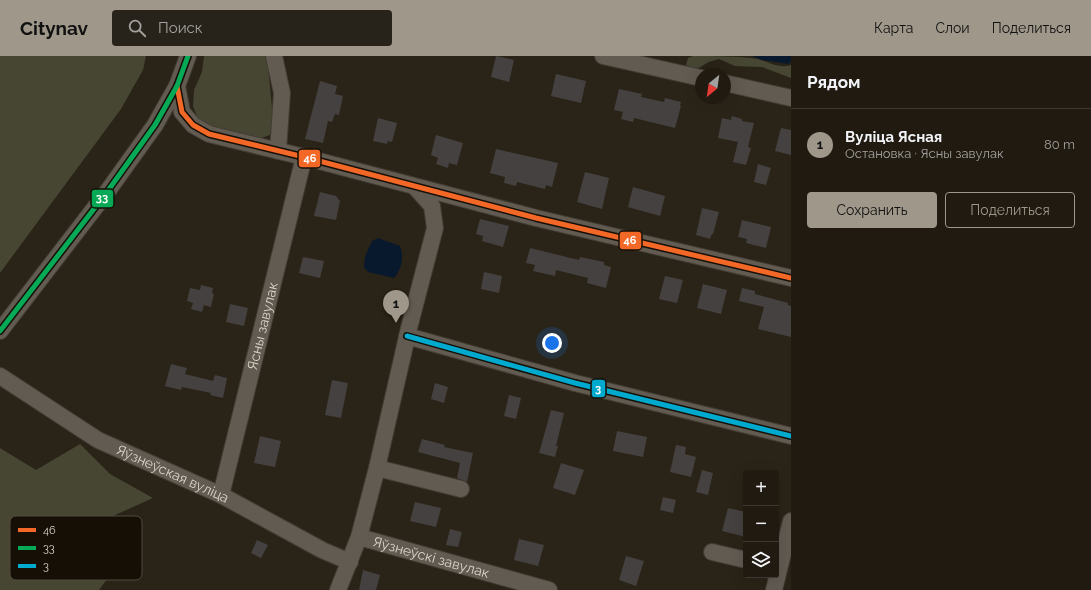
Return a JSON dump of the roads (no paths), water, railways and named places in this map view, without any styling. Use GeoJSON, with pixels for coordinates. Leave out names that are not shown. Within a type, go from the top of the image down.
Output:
{"type":"FeatureCollection","features":[{"type":"Feature","properties":{"kind":"street"},"geometry":{"type":"LineString","coordinates":[[0,331],[125,168],[155,125],[177,86],[188,56]]}},
{"type":"Feature","properties":{"kind":"street"},"geometry":{"type":"LineString","coordinates":[[274,56],[282,93],[278,151]]}},
{"type":"Feature","properties":{"kind":"street"},"geometry":{"type":"LineString","coordinates":[[603,56],[695,77]]}},
{"type":"Feature","properties":{"kind":"street"},"geometry":{"type":"LineString","coordinates":[[731,84],[791,98]]}},
{"type":"Feature","properties":{"kind":"street"},"geometry":{"type":"LineString","coordinates":[[177,86],[182,112],[193,125],[209,134],[304,157],[536,218],[791,278]]}},
{"type":"Feature","properties":{"kind":"street","name":"Ясны завулак"},"geometry":{"type":"LineString","coordinates":[[221,495],[304,157]]}},
{"type":"Feature","properties":{"kind":"street"},"geometry":{"type":"LineString","coordinates":[[338,590],[360,538],[435,228],[432,206],[415,187]]}},
{"type":"Feature","properties":{"kind":"street"},"geometry":{"type":"LineString","coordinates":[[408,336],[575,383],[791,436]]}},
{"type":"Feature","properties":{"kind":"street","name":"Яўзнеўская вуліца"},"geometry":{"type":"LineString","coordinates":[[0,376],[98,440],[221,495],[322,550],[350,562]]}},
{"type":"Feature","properties":{"kind":"street"},"geometry":{"type":"LineString","coordinates":[[377,468],[461,489]]}},
{"type":"Feature","properties":{"kind":"street"},"geometry":{"type":"LineString","coordinates":[[779,564],[791,520]]}},
{"type":"Feature","properties":{"kind":"street","name":"Яўзнеўскі завулак"},"geometry":{"type":"LineString","coordinates":[[360,538],[549,590]]}},
{"type":"Feature","properties":{"kind":"street"},"geometry":{"type":"LineString","coordinates":[[712,552],[743,559]]}},
{"type":"Feature","properties":{"kind":"street"},"geometry":{"type":"LineString","coordinates":[[774,590],[776,578]]}},
{"type":"Feature","properties":{"kind":"water"},"geometry":{"type":"Polygon","coordinates":[[[752,56],[791,56],[791,62],[788,64],[762,60],[752,56]]]}},
{"type":"Feature","properties":{"kind":"water"},"geometry":{"type":"Polygon","coordinates":[[[378,238],[400,246],[402,263],[394,278],[368,272],[364,267],[365,257],[372,241],[378,238]]]}},
{"type":"Feature","properties":{"kind":"place","name":"Вуліца Ясная"},"geometry":{"type":"Point","coordinates":[396,323]}}]}
